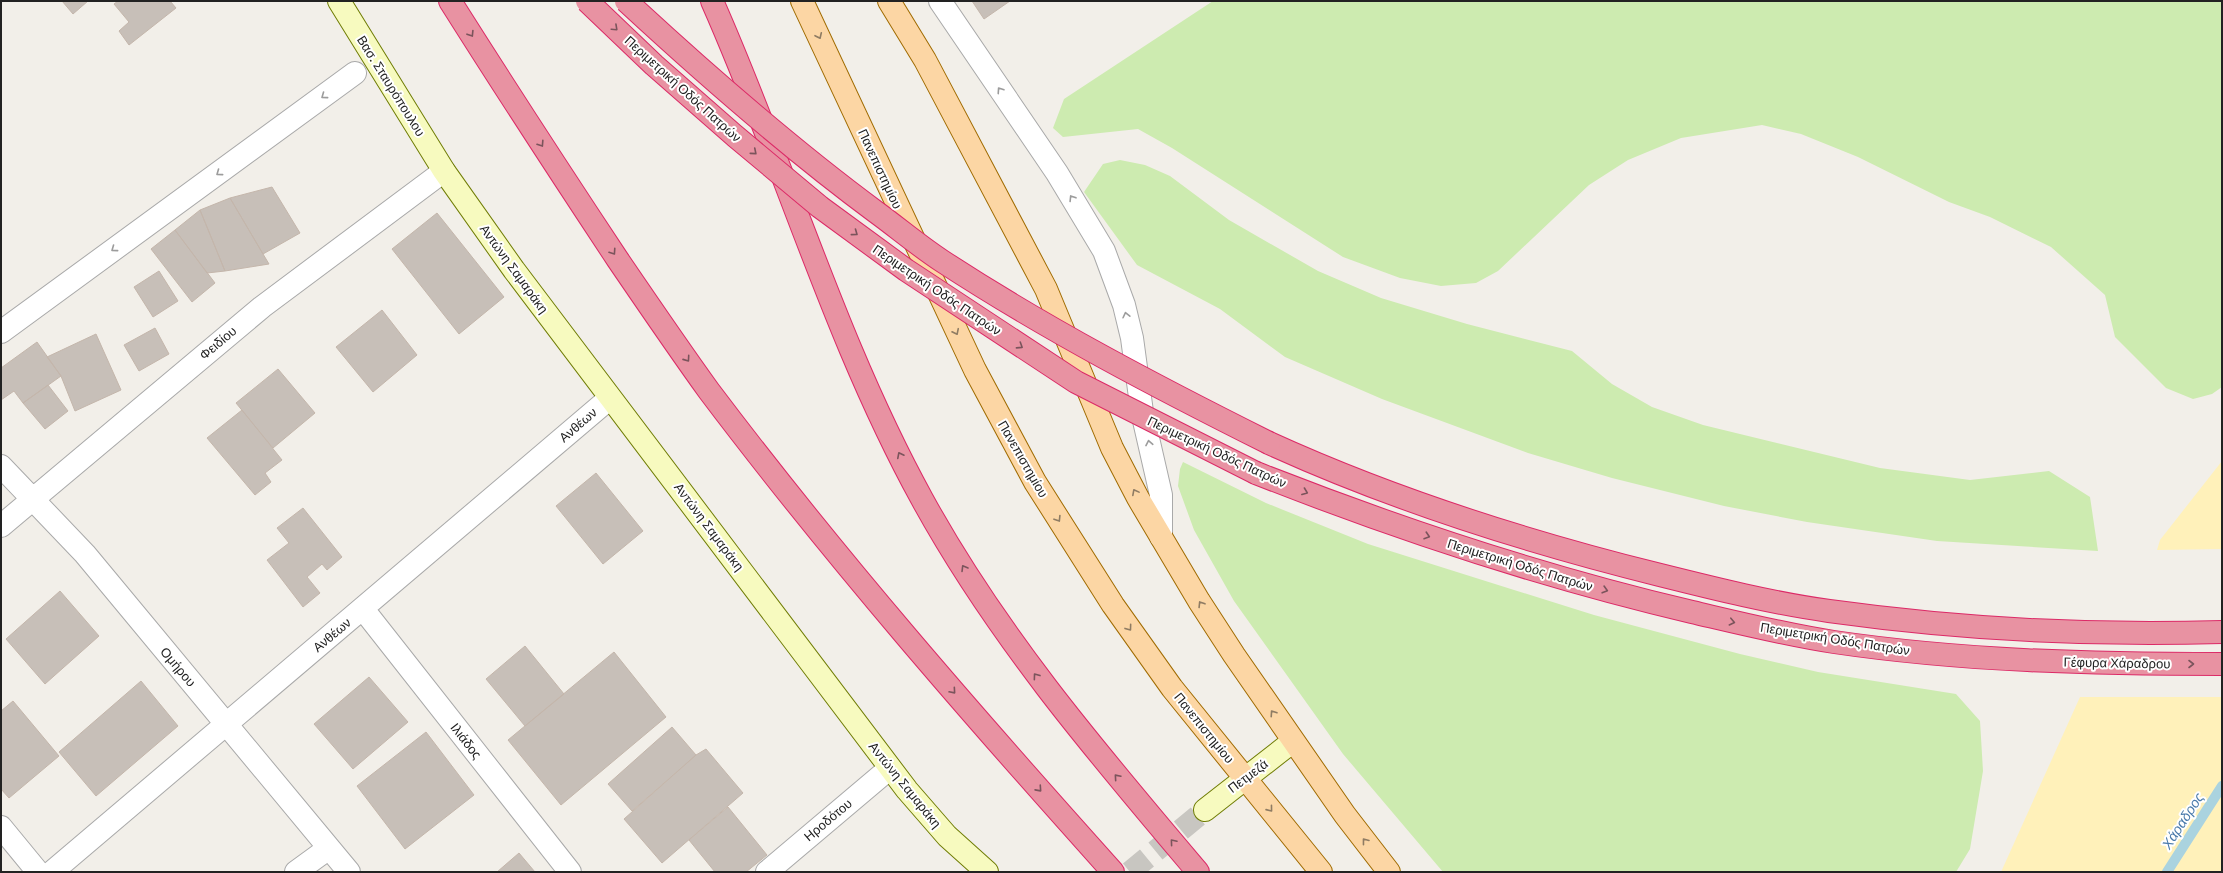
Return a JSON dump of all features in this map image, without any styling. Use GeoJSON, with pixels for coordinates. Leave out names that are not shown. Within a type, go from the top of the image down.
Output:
{"type":"FeatureCollection","features":[{"type":"Feature","properties":{"kind":"highway"},"geometry":{"type":"LineString","coordinates":[[450,1],[515,105],[707,388],[753,448],[927,662],[1107,866]]}},
{"type":"Feature","properties":{"kind":"highway","name":"Περιμετρική Οδός Πατρών"},"geometry":{"type":"LineString","coordinates":[[586,1],[654,65],[735,136],[820,207],[906,270],[1076,382],[1256,473],[1362,514],[1406,529],[1543,573],[1636,599],[1733,622],[1832,642],[1922,653],[2012,660]]}},
{"type":"Feature","properties":{"kind":"highway","name":"Περιμετρική Οδός Πατρών"},"geometry":{"type":"LineString","coordinates":[[626,1],[735,100],[841,186],[941,260],[1037,319],[1164,390],[1269,443],[1309,461],[1487,526],[1594,559],[1712,588],[1834,612],[1935,624],[2138,635],[2222,632]]}},
{"type":"Feature","properties":{"kind":"highway"},"geometry":{"type":"LineString","coordinates":[[712,1],[760,116],[841,326],[877,410],[922,500],[996,618],[1040,681],[1104,762],[1198,872]]}},
{"type":"Feature","properties":{"kind":"highway","name":"Γέφυρα Χάραδρου"},"geometry":{"type":"LineString","coordinates":[[2012,660],[2116,664],[2222,664]]}},
{"type":"Feature","properties":{"kind":"main road","name":"Πανεπιστημίου"},"geometry":{"type":"LineString","coordinates":[[802,1],[953,325],[1011,441],[1113,605],[1172,688],[1320,872]]}},
{"type":"Feature","properties":{"kind":"main road"},"geometry":{"type":"LineString","coordinates":[[889,1],[925,60],[1046,289],[1112,448],[1161,537],[1219,632],[1292,742],[1345,816],[1389,872]]}},
{"type":"Feature","properties":{"kind":"street","name":"Βασ. Σταυρόπουλου"},"geometry":{"type":"LineString","coordinates":[[338,1],[444,171]]}},
{"type":"Feature","properties":{"kind":"street"},"geometry":{"type":"LineString","coordinates":[[940,1],[1057,173],[1104,251],[1124,305],[1132,338],[1142,412],[1161,494],[1161,537]]}},
{"type":"Feature","properties":{"kind":"street"},"geometry":{"type":"LineString","coordinates":[[1,332],[355,73]]}},
{"type":"Feature","properties":{"kind":"street","name":"Αντώνη Σαμαράκη"},"geometry":{"type":"LineString","coordinates":[[444,171],[514,270],[890,768],[947,836],[987,872]]}},
{"type":"Feature","properties":{"kind":"street","name":"Φειδίου"},"geometry":{"type":"LineString","coordinates":[[1,526],[262,307],[444,171]]}},
{"type":"Feature","properties":{"kind":"street","name":"Ανθέων"},"geometry":{"type":"LineString","coordinates":[[52,872],[610,398]]}},
{"type":"Feature","properties":{"kind":"street","name":"Ομήρου"},"geometry":{"type":"LineString","coordinates":[[1,466],[34,499],[84,554],[349,872]]}},
{"type":"Feature","properties":{"kind":"street","name":"Ιλιάδος"},"geometry":{"type":"LineString","coordinates":[[363,609],[570,872]]}},
{"type":"Feature","properties":{"kind":"street","name":"Πετμεζά"},"geometry":{"type":"LineString","coordinates":[[1205,810],[1292,742]]}},
{"type":"Feature","properties":{"kind":"street","name":"Ηροδότου"},"geometry":{"type":"LineString","coordinates":[[767,872],[890,768]]}},
{"type":"Feature","properties":{"kind":"street"},"geometry":{"type":"LineString","coordinates":[[1,826],[38,872]]}},
{"type":"Feature","properties":{"kind":"street"},"geometry":{"type":"LineString","coordinates":[[296,872],[329,848]]}},
{"type":"Feature","properties":{"kind":"green space"},"geometry":{"type":"Polygon","coordinates":[[[1213,1],[2222,1],[2222,387],[2212,394],[2193,399],[2166,388],[2115,337],[2105,295],[2051,247],[1990,217],[1949,202],[1858,157],[1801,134],[1762,125],[1681,138],[1628,160],[1589,185],[1498,271],[1476,283],[1441,286],[1400,278],[1343,257],[1172,148],[1138,129],[1063,137],[1053,128],[1064,99],[1213,1]]]}},
{"type":"Feature","properties":{"kind":"green space"},"geometry":{"type":"Polygon","coordinates":[[[1120,160],[1145,165],[1170,176],[1229,220],[1318,271],[1381,298],[1467,324],[1572,351],[1612,384],[1652,407],[1703,425],[1880,468],[1970,480],[2049,471],[2090,497],[2098,551],[1937,541],[1807,522],[1724,506],[1612,478],[1528,453],[1382,399],[1285,357],[1220,309],[1137,265],[1084,192],[1103,164],[1120,160]]]}},
{"type":"Feature","properties":{"kind":"green space"},"geometry":{"type":"Polygon","coordinates":[[[1183,462],[1266,503],[1368,544],[1594,615],[1740,654],[1818,672],[1956,694],[1980,721],[1983,771],[1970,849],[1956,872],[1443,872],[1343,754],[1234,601],[1194,530],[1178,486],[1180,469],[1183,462]]]}},
{"type":"Feature","properties":{"kind":"sand"},"geometry":{"type":"Polygon","coordinates":[[[2222,461],[2222,549],[2157,550],[2160,540],[2222,461]]]}},
{"type":"Feature","properties":{"kind":"sand"},"geometry":{"type":"Polygon","coordinates":[[[2080,697],[2222,697],[2222,872],[2001,872],[2080,697]]]}},
{"type":"Feature","properties":{"kind":"building"},"geometry":{"type":"Polygon","coordinates":[[[62,1],[88,1],[73,14],[62,1]]]}},
{"type":"Feature","properties":{"kind":"building"},"geometry":{"type":"Polygon","coordinates":[[[118,1],[170,1],[176,8],[129,45],[119,31],[129,22],[114,4],[118,1]]]}},
{"type":"Feature","properties":{"kind":"building"},"geometry":{"type":"Polygon","coordinates":[[[972,1],[1010,1],[984,19],[972,1]]]}},
{"type":"Feature","properties":{"kind":"building"},"geometry":{"type":"Polygon","coordinates":[[[272,187],[300,233],[263,254],[230,198],[272,187]]]}},
{"type":"Feature","properties":{"kind":"building"},"geometry":{"type":"Polygon","coordinates":[[[230,198],[269,264],[225,271],[200,210],[230,198]]]}},
{"type":"Feature","properties":{"kind":"building"},"geometry":{"type":"Polygon","coordinates":[[[200,210],[225,271],[207,273],[175,230],[200,210]]]}},
{"type":"Feature","properties":{"kind":"building"},"geometry":{"type":"Polygon","coordinates":[[[437,213],[504,297],[459,334],[392,249],[437,213]]]}},
{"type":"Feature","properties":{"kind":"building"},"geometry":{"type":"Polygon","coordinates":[[[175,230],[215,283],[192,302],[151,249],[175,230]]]}},
{"type":"Feature","properties":{"kind":"building"},"geometry":{"type":"Polygon","coordinates":[[[159,271],[178,301],[153,317],[134,287],[159,271]]]}},
{"type":"Feature","properties":{"kind":"building"},"geometry":{"type":"Polygon","coordinates":[[[382,310],[417,355],[373,392],[336,347],[382,310]]]}},
{"type":"Feature","properties":{"kind":"building"},"geometry":{"type":"Polygon","coordinates":[[[155,328],[169,354],[139,371],[124,345],[155,328]]]}},
{"type":"Feature","properties":{"kind":"building"},"geometry":{"type":"Polygon","coordinates":[[[96,334],[121,390],[75,411],[61,376],[47,357],[96,334]]]}},
{"type":"Feature","properties":{"kind":"building"},"geometry":{"type":"Polygon","coordinates":[[[37,342],[61,376],[23,403],[14,391],[1,400],[1,368],[37,342]]]}},
{"type":"Feature","properties":{"kind":"building"},"geometry":{"type":"Polygon","coordinates":[[[278,369],[315,413],[273,448],[236,403],[278,369]]]}},
{"type":"Feature","properties":{"kind":"building"},"geometry":{"type":"Polygon","coordinates":[[[48,385],[68,411],[45,429],[23,403],[48,385]]]}},
{"type":"Feature","properties":{"kind":"building"},"geometry":{"type":"Polygon","coordinates":[[[242,410],[282,460],[265,473],[271,482],[255,495],[207,438],[242,410]]]}},
{"type":"Feature","properties":{"kind":"building"},"geometry":{"type":"Polygon","coordinates":[[[596,473],[643,531],[603,564],[556,506],[596,473]]]}},
{"type":"Feature","properties":{"kind":"building"},"geometry":{"type":"Polygon","coordinates":[[[303,508],[342,557],[327,570],[322,564],[307,577],[320,593],[303,607],[267,560],[289,543],[277,528],[303,508]]]}},
{"type":"Feature","properties":{"kind":"building"},"geometry":{"type":"Polygon","coordinates":[[[60,591],[99,636],[45,684],[6,639],[60,591]]]}},
{"type":"Feature","properties":{"kind":"building"},"geometry":{"type":"Polygon","coordinates":[[[525,646],[564,694],[525,726],[486,679],[525,646]]]}},
{"type":"Feature","properties":{"kind":"building"},"geometry":{"type":"Polygon","coordinates":[[[614,652],[666,717],[561,805],[508,740],[614,652]]]}},
{"type":"Feature","properties":{"kind":"building"},"geometry":{"type":"Polygon","coordinates":[[[369,677],[408,722],[353,769],[314,724],[369,677]]]}},
{"type":"Feature","properties":{"kind":"building"},"geometry":{"type":"Polygon","coordinates":[[[141,681],[178,726],[96,796],[59,752],[141,681]]]}},
{"type":"Feature","properties":{"kind":"building"},"geometry":{"type":"Polygon","coordinates":[[[13,701],[59,756],[9,798],[1,789],[1,711],[13,701]]]}},
{"type":"Feature","properties":{"kind":"building"},"geometry":{"type":"Polygon","coordinates":[[[672,727],[696,755],[632,811],[608,784],[672,727]]]}},
{"type":"Feature","properties":{"kind":"building"},"geometry":{"type":"Polygon","coordinates":[[[426,732],[474,795],[405,849],[357,786],[426,732]]]}},
{"type":"Feature","properties":{"kind":"building"},"geometry":{"type":"Polygon","coordinates":[[[706,749],[743,793],[662,863],[624,819],[696,755],[706,749]]]}},
{"type":"Feature","properties":{"kind":"building"},"geometry":{"type":"Polygon","coordinates":[[[728,807],[767,855],[746,872],[715,872],[689,840],[728,807]]]}},
{"type":"Feature","properties":{"kind":"building"},"geometry":{"type":"Polygon","coordinates":[[[519,853],[535,872],[497,872],[519,853]]]}},
{"type":"Feature","properties":{"kind":"waterway","name":"Χάραδρος"},"geometry":{"type":"LineString","coordinates":[[2167,872],[2222,786]]}},
{"type":"Feature","properties":{"kind":"tunnel"},"geometry":{"type":"LineString","coordinates":[[1130,872],[1205,810]]}}]}
